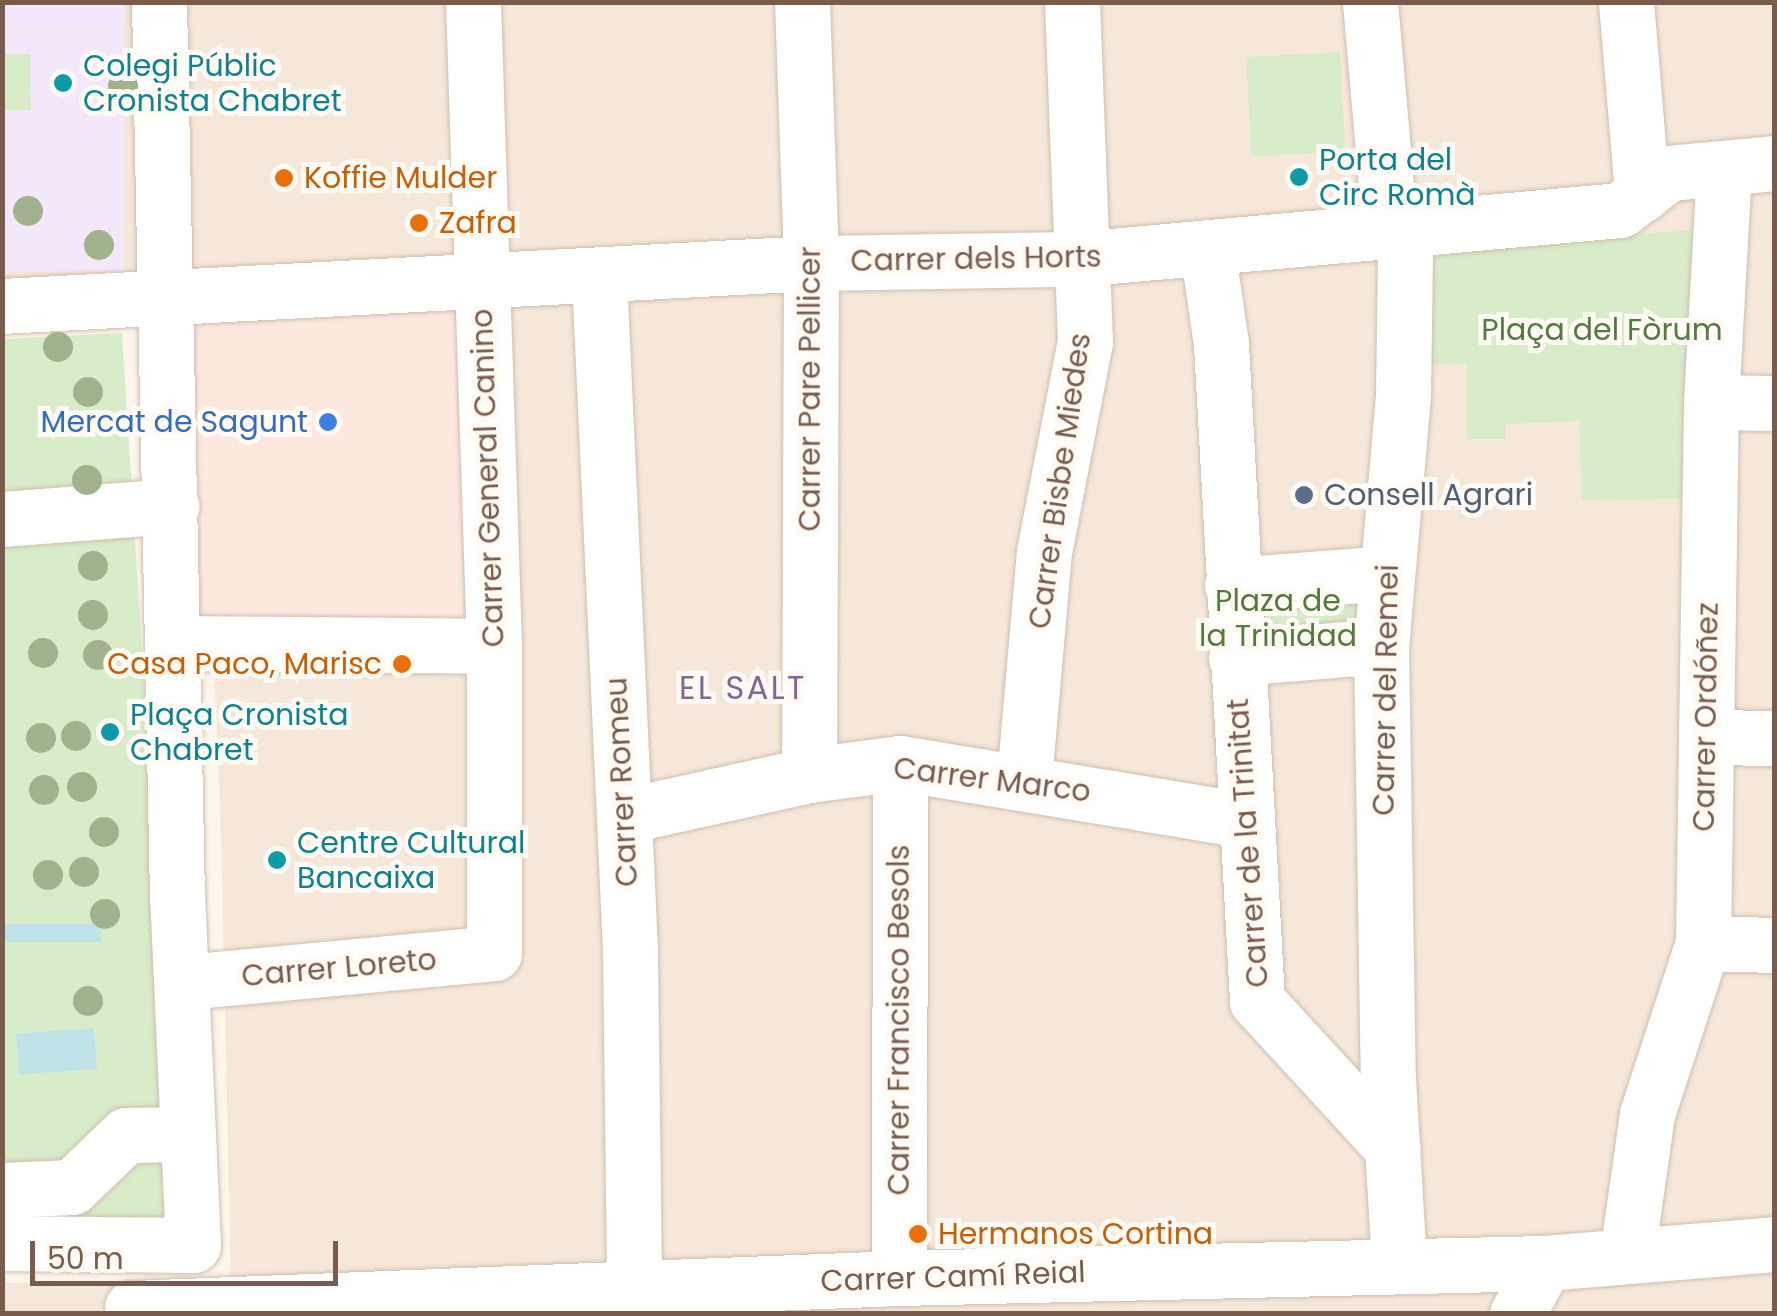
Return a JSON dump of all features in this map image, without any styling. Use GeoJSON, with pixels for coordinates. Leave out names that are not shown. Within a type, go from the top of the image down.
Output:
{"type":"FeatureCollection","features":[{"type":"Feature","properties":{"kind":"street"},"geometry":{"type":"LineString","coordinates":[[2,1243],[70,1240],[130,1248],[192,1245],[184,982],[177,897],[176,644],[159,2]]}},
{"type":"Feature","properties":{"kind":"street","name":"Carrer General Canino"},"geometry":{"type":"LineString","coordinates":[[473,2],[494,646],[494,953]]}},
{"type":"Feature","properties":{"kind":"street","name":"Carrer Pare Pellicer"},"geometry":{"type":"LineString","coordinates":[[802,2],[811,263],[809,775]]}},
{"type":"Feature","properties":{"kind":"street","name":"Carrer Bisbe Miedes"},"geometry":{"type":"LineString","coordinates":[[1024,780],[1044,552],[1085,341],[1078,258],[1072,2]]}},
{"type":"Feature","properties":{"kind":"street","name":"Carrer del Remei"},"geometry":{"type":"LineString","coordinates":[[1370,2],[1387,195],[1402,226],[1402,396],[1381,646],[1392,1148],[1399,1262]]}},
{"type":"Feature","properties":{"kind":"street"},"geometry":{"type":"LineString","coordinates":[[1626,2],[1642,194]]}},
{"type":"Feature","properties":{"kind":"street","name":"Carrer dels Horts"},"geometry":{"type":"LineString","coordinates":[[166,300],[238,288],[481,283],[811,263],[1078,258],[1207,248],[1402,226],[1620,210],[1670,173],[1749,166]]}},
{"type":"Feature","properties":{"kind":"street","name":"Carrer Ordóñez"},"geometry":{"type":"LineString","coordinates":[[1626,1255],[1647,1114],[1703,943],[1711,402],[1749,166]]}},
{"type":"Feature","properties":{"kind":"street","name":"Carrer de la Trinitat"},"geometry":{"type":"LineString","coordinates":[[1207,248],[1221,344],[1243,820],[1257,1001],[1392,1148]]}},
{"type":"Feature","properties":{"kind":"street","name":"Carrer Romeu"},"geometry":{"type":"LineString","coordinates":[[599,277],[624,816],[634,1287]]}},
{"type":"Feature","properties":{"kind":"street"},"geometry":{"type":"LineString","coordinates":[[2,306],[166,300]]}},
{"type":"Feature","properties":{"kind":"street"},"geometry":{"type":"LineString","coordinates":[[1711,402],[1774,403]]}},
{"type":"Feature","properties":{"kind":"street"},"geometry":{"type":"LineString","coordinates":[[2,519],[172,506]]}},
{"type":"Feature","properties":{"kind":"street"},"geometry":{"type":"LineString","coordinates":[[1232,585],[1387,573]]}},
{"type":"Feature","properties":{"kind":"street"},"geometry":{"type":"LineString","coordinates":[[176,644],[494,646]]}},
{"type":"Feature","properties":{"kind":"street"},"geometry":{"type":"LineString","coordinates":[[1236,658],[1381,646]]}},
{"type":"Feature","properties":{"kind":"street"},"geometry":{"type":"LineString","coordinates":[[1706,738],[1774,738]]}},
{"type":"Feature","properties":{"kind":"street","name":"Carrer Marco"},"geometry":{"type":"LineString","coordinates":[[624,816],[809,775],[900,763],[1024,780],[1243,820]]}},
{"type":"Feature","properties":{"kind":"street","name":"Carrer Francisco Besols"},"geometry":{"type":"LineString","coordinates":[[899,1278],[900,763]]}},
{"type":"Feature","properties":{"kind":"street"},"geometry":{"type":"LineString","coordinates":[[1703,943],[1774,944]]}},
{"type":"Feature","properties":{"kind":"street","name":"Carrer Loreto"},"geometry":{"type":"LineString","coordinates":[[184,982],[494,953]]}},
{"type":"Feature","properties":{"kind":"street"},"geometry":{"type":"LineString","coordinates":[[2,1190],[72,1187],[126,1136],[186,1134]]}},
{"type":"Feature","properties":{"kind":"street","name":"Carrer Camí Reial"},"geometry":{"type":"LineString","coordinates":[[131,1310],[899,1278],[1399,1262],[1545,1263],[1774,1244]]}},
{"type":"Feature","properties":{"kind":"street"},"geometry":{"type":"LineString","coordinates":[[130,1248],[131,1310]]}},
{"type":"Feature","properties":{"kind":"street"},"geometry":{"type":"LineString","coordinates":[[1517,1314],[1545,1263]]}},
{"type":"Feature","properties":{"kind":"shaded area"},"geometry":{"type":"Polygon","coordinates":[[[2,3],[124,3],[124,272],[2,272],[2,3]]]}},
{"type":"Feature","properties":{"kind":"shaded area"},"geometry":{"type":"Polygon","coordinates":[[[3,3],[1774,3],[1774,1313],[3,1313],[3,1283],[231,1281],[221,834],[198,271],[3,286],[3,3]]]}},
{"type":"Feature","properties":{"kind":"shaded area","name":"Mercat de Sagunt"},"geometry":{"type":"Polygon","coordinates":[[[481,283],[494,646],[178,657],[165,294],[481,283]]]}},
{"type":"Feature","properties":{"kind":"green space"},"geometry":{"type":"Polygon","coordinates":[[[1340,52],[1345,152],[1251,157],[1246,57],[1340,52]]]}},
{"type":"Feature","properties":{"kind":"green space"},"geometry":{"type":"Polygon","coordinates":[[[3,54],[30,54],[31,110],[4,110],[3,54]]]}},
{"type":"Feature","properties":{"kind":"green space","name":"Plaça del Fòrum"},"geometry":{"type":"Polygon","coordinates":[[[1694,230],[1697,499],[1582,500],[1579,421],[1506,424],[1505,439],[1467,439],[1467,364],[1411,365],[1421,248],[1694,230]]]}},
{"type":"Feature","properties":{"kind":"green space","name":"Plaça Cronista Chabret"},"geometry":{"type":"Polygon","coordinates":[[[122,333],[178,1220],[3,1222],[3,339],[122,333]]]}},
{"type":"Feature","properties":{"kind":"green space","name":"Plaza de la Trinidad"},"geometry":{"type":"Polygon","coordinates":[[[1233,559],[1387,573],[1381,646],[1226,632],[1233,559]]]}},
{"type":"Feature","properties":{"kind":"water"},"geometry":{"type":"Polygon","coordinates":[[[3,924],[101,924],[101,942],[3,942],[3,924]]]}},
{"type":"Feature","properties":{"kind":"water"},"geometry":{"type":"Polygon","coordinates":[[[94,1028],[97,1069],[19,1074],[16,1033],[94,1028]]]}},
{"type":"Feature","properties":{"kind":"place","name":"Colegi Públic Cronista Chabret"},"geometry":{"type":"Point","coordinates":[63,83]}},
{"type":"Feature","properties":{"kind":"place","name":"Porta del Circ Romà"},"geometry":{"type":"Point","coordinates":[1299,177]}},
{"type":"Feature","properties":{"kind":"place","name":"Koffie Mulder"},"geometry":{"type":"Point","coordinates":[284,178]}},
{"type":"Feature","properties":{"kind":"place","name":"Zafra"},"geometry":{"type":"Point","coordinates":[419,223]}},
{"type":"Feature","properties":{"kind":"place","name":"Mercat de Sagunt"},"geometry":{"type":"Point","coordinates":[328,422]}},
{"type":"Feature","properties":{"kind":"place","name":"Consell Agrari"},"geometry":{"type":"Point","coordinates":[1304,495]}},
{"type":"Feature","properties":{"kind":"place","name":"Casa Paco, Marisc"},"geometry":{"type":"Point","coordinates":[402,664]}},
{"type":"Feature","properties":{"kind":"place","name":"Plaça Cronista Chabret"},"geometry":{"type":"Point","coordinates":[110,732]}},
{"type":"Feature","properties":{"kind":"place","name":"Centre Cultural Bancaixa"},"geometry":{"type":"Point","coordinates":[277,860]}},
{"type":"Feature","properties":{"kind":"place","name":"Hermanos Cortina"},"geometry":{"type":"Point","coordinates":[918,1234]}},
{"type":"Feature","properties":{"kind":"district","name":"EL SALT"},"geometry":{"type":"Point","coordinates":[743,688]}}]}
